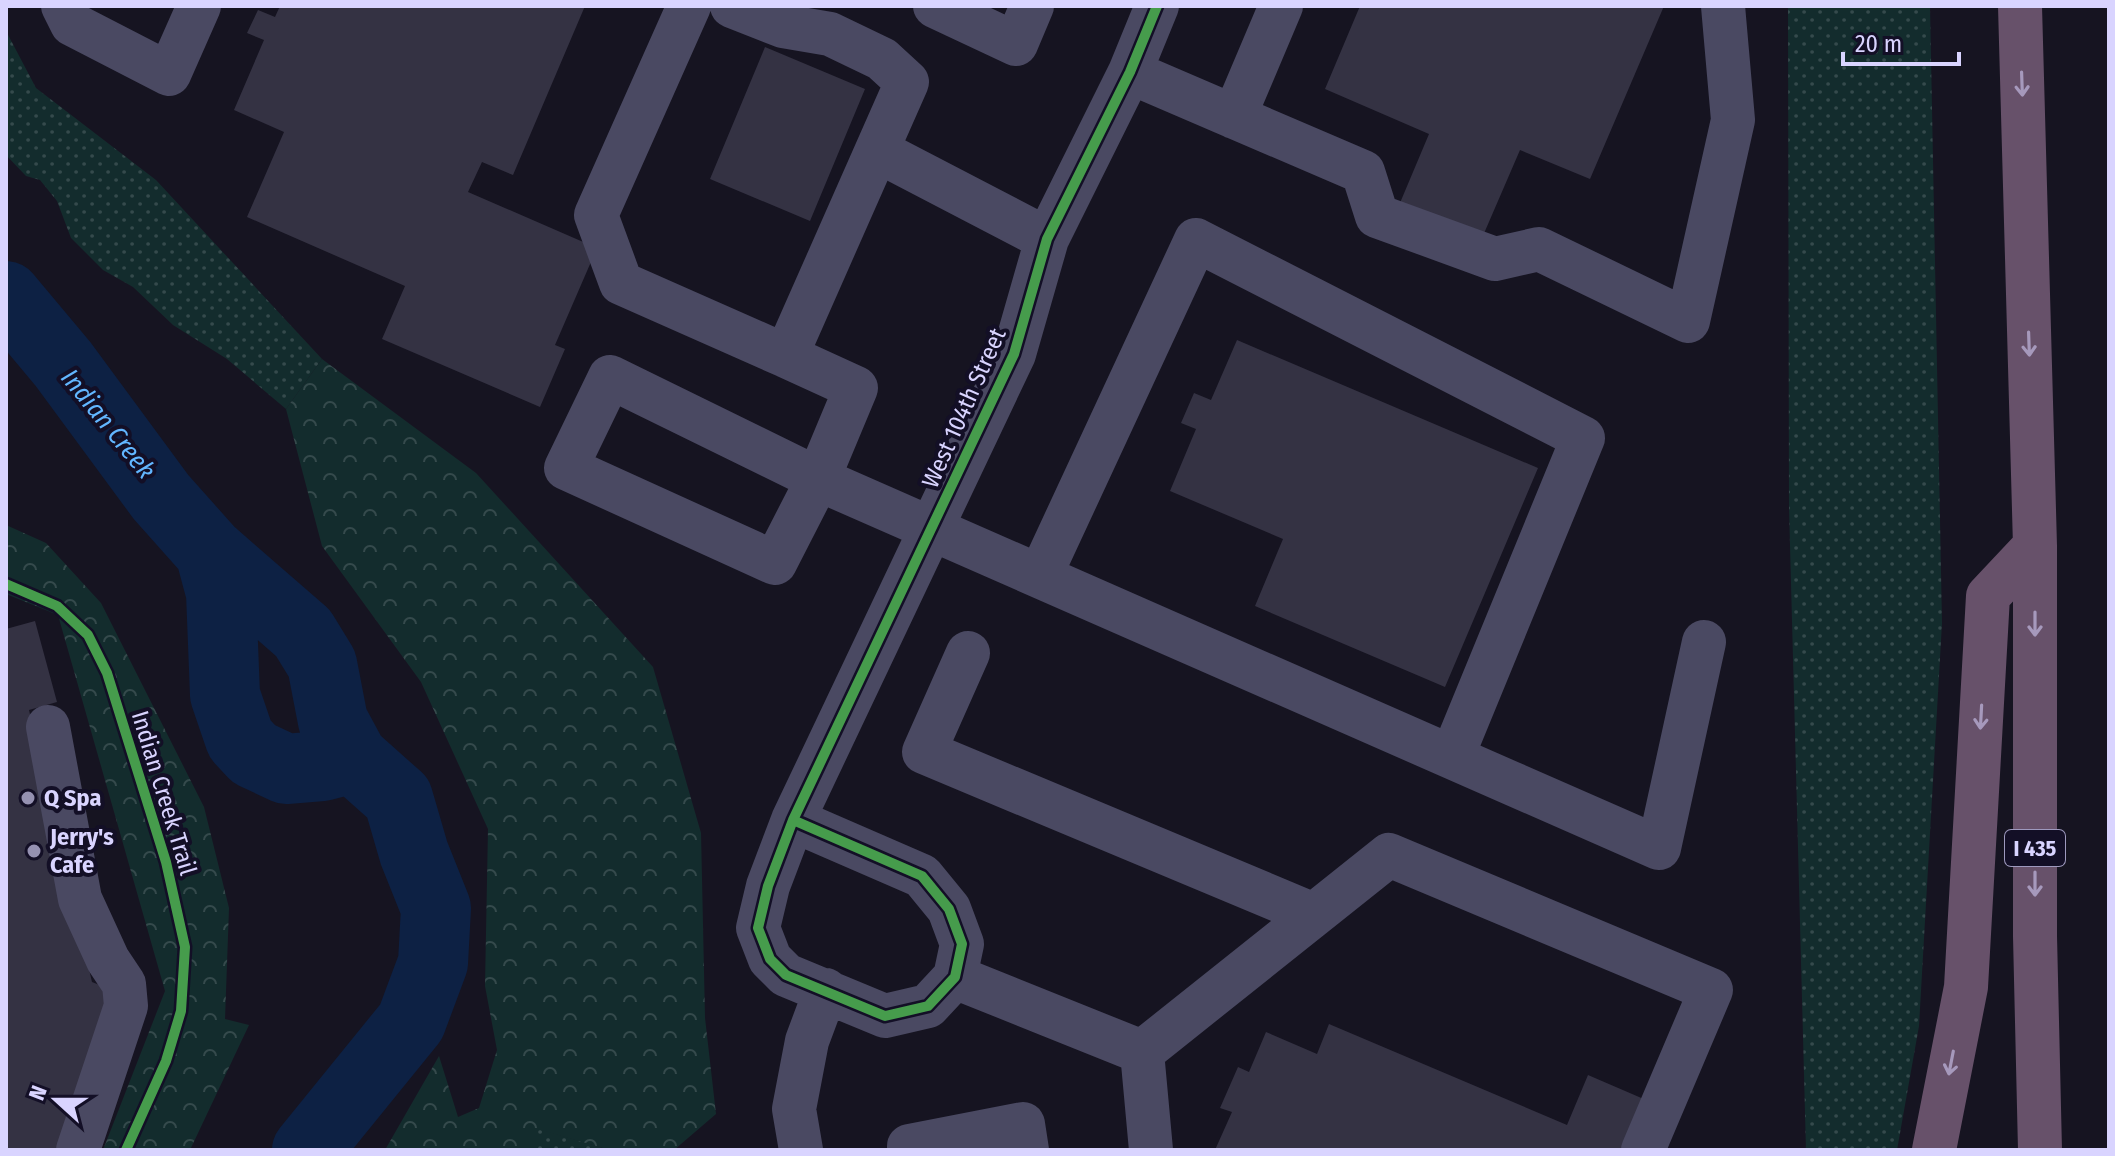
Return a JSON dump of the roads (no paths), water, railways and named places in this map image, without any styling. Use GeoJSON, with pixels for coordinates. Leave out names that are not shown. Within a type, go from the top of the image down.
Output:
{"type":"FeatureCollection","features":[{"type":"Feature","properties":{"kind":"highway","name":"I 435"},"geometry":{"type":"LineString","coordinates":[[2020,6],[2035,546],[2035,936],[2040,1150]]}},
{"type":"Feature","properties":{"kind":"highway"},"geometry":{"type":"LineString","coordinates":[[1934,1150],[1966,987],[1988,596],[2035,546]]}},
{"type":"Feature","properties":{"kind":"street"},"geometry":{"type":"LineString","coordinates":[[63,6],[72,24],[169,74],[199,6]]}},
{"type":"Feature","properties":{"kind":"street"},"geometry":{"type":"LineString","coordinates":[[689,6],[596,215],[621,283],[856,388],[818,479],[775,563],[566,468],[610,377],[818,479],[1659,848],[1704,642]]}},
{"type":"Feature","properties":{"kind":"street"},"geometry":{"type":"LineString","coordinates":[[732,6],[783,26],[830,34],[882,59],[907,82],[786,356]]}},
{"type":"Feature","properties":{"kind":"street"},"geometry":{"type":"LineString","coordinates":[[935,6],[1016,44],[1032,6]]}},
{"type":"Feature","properties":{"kind":"street","name":"West 104th Street"},"geometry":{"type":"LineString","coordinates":[[793,820],[1014,354],[1047,239],[1130,72],[1157,6]]}},
{"type":"Feature","properties":{"kind":"street"},"geometry":{"type":"LineString","coordinates":[[1234,117],[1281,6]]}},
{"type":"Feature","properties":{"kind":"street"},"geometry":{"type":"LineString","coordinates":[[1130,72],[1363,172],[1377,216],[1495,259],[1539,249],[1688,321],[1733,120],[1723,6]]}},
{"type":"Feature","properties":{"kind":"street"},"geometry":{"type":"LineString","coordinates":[[878,151],[1047,239]]}},
{"type":"Feature","properties":{"kind":"street"},"geometry":{"type":"LineString","coordinates":[[1040,576],[1196,240],[1583,438],[1452,757]]}},
{"type":"Feature","properties":{"kind":"street"},"geometry":{"type":"LineString","coordinates":[[968,653],[924,752],[1314,915]]}},
{"type":"Feature","properties":{"kind":"street"},"geometry":{"type":"LineString","coordinates":[[48,727],[80,899],[108,960],[124,984],[126,1006],[78,1150]]}},
{"type":"Feature","properties":{"kind":"street"},"geometry":{"type":"LineString","coordinates":[[793,820],[922,876],[949,909],[962,944],[955,977],[928,1006],[885,1016],[786,975],[770,959],[758,928],[768,886],[793,820]]}},
{"type":"Feature","properties":{"kind":"street"},"geometry":{"type":"LineString","coordinates":[[1142,1052],[1389,855],[1711,990],[1643,1150]]}},
{"type":"Feature","properties":{"kind":"street"},"geometry":{"type":"LineString","coordinates":[[955,977],[1142,1052]]}},
{"type":"Feature","properties":{"kind":"street"},"geometry":{"type":"LineString","coordinates":[[801,1150],[794,1109],[807,1041],[826,990]]}},
{"type":"Feature","properties":{"kind":"street"},"geometry":{"type":"LineString","coordinates":[[1142,1052],[1151,1150]]}},
{"type":"Feature","properties":{"kind":"street"},"geometry":{"type":"LineString","coordinates":[[909,1150],[909,1146],[1023,1124],[1027,1150]]}},
{"type":"Feature","properties":{"kind":"waterway","name":"Indian Creek"},"geometry":{"type":"LineString","coordinates":[[6,296],[63,364],[161,497],[210,552],[303,633],[322,664],[333,721],[353,758],[398,798],[414,853],[436,908],[433,963],[411,1022],[307,1150]]}},
{"type":"Feature","properties":{"kind":"waterway","name":"Indian Creek"},"geometry":{"type":"LineString","coordinates":[[210,552],[221,593],[225,695],[240,739],[254,754],[286,769],[322,766],[353,758]]}},
{"type":"Feature","properties":{"kind":"place","name":"Q Spa"},"geometry":{"type":"Point","coordinates":[28,798]}},
{"type":"Feature","properties":{"kind":"place","name":"Jerry's Cafe"},"geometry":{"type":"Point","coordinates":[34,851]}}]}
